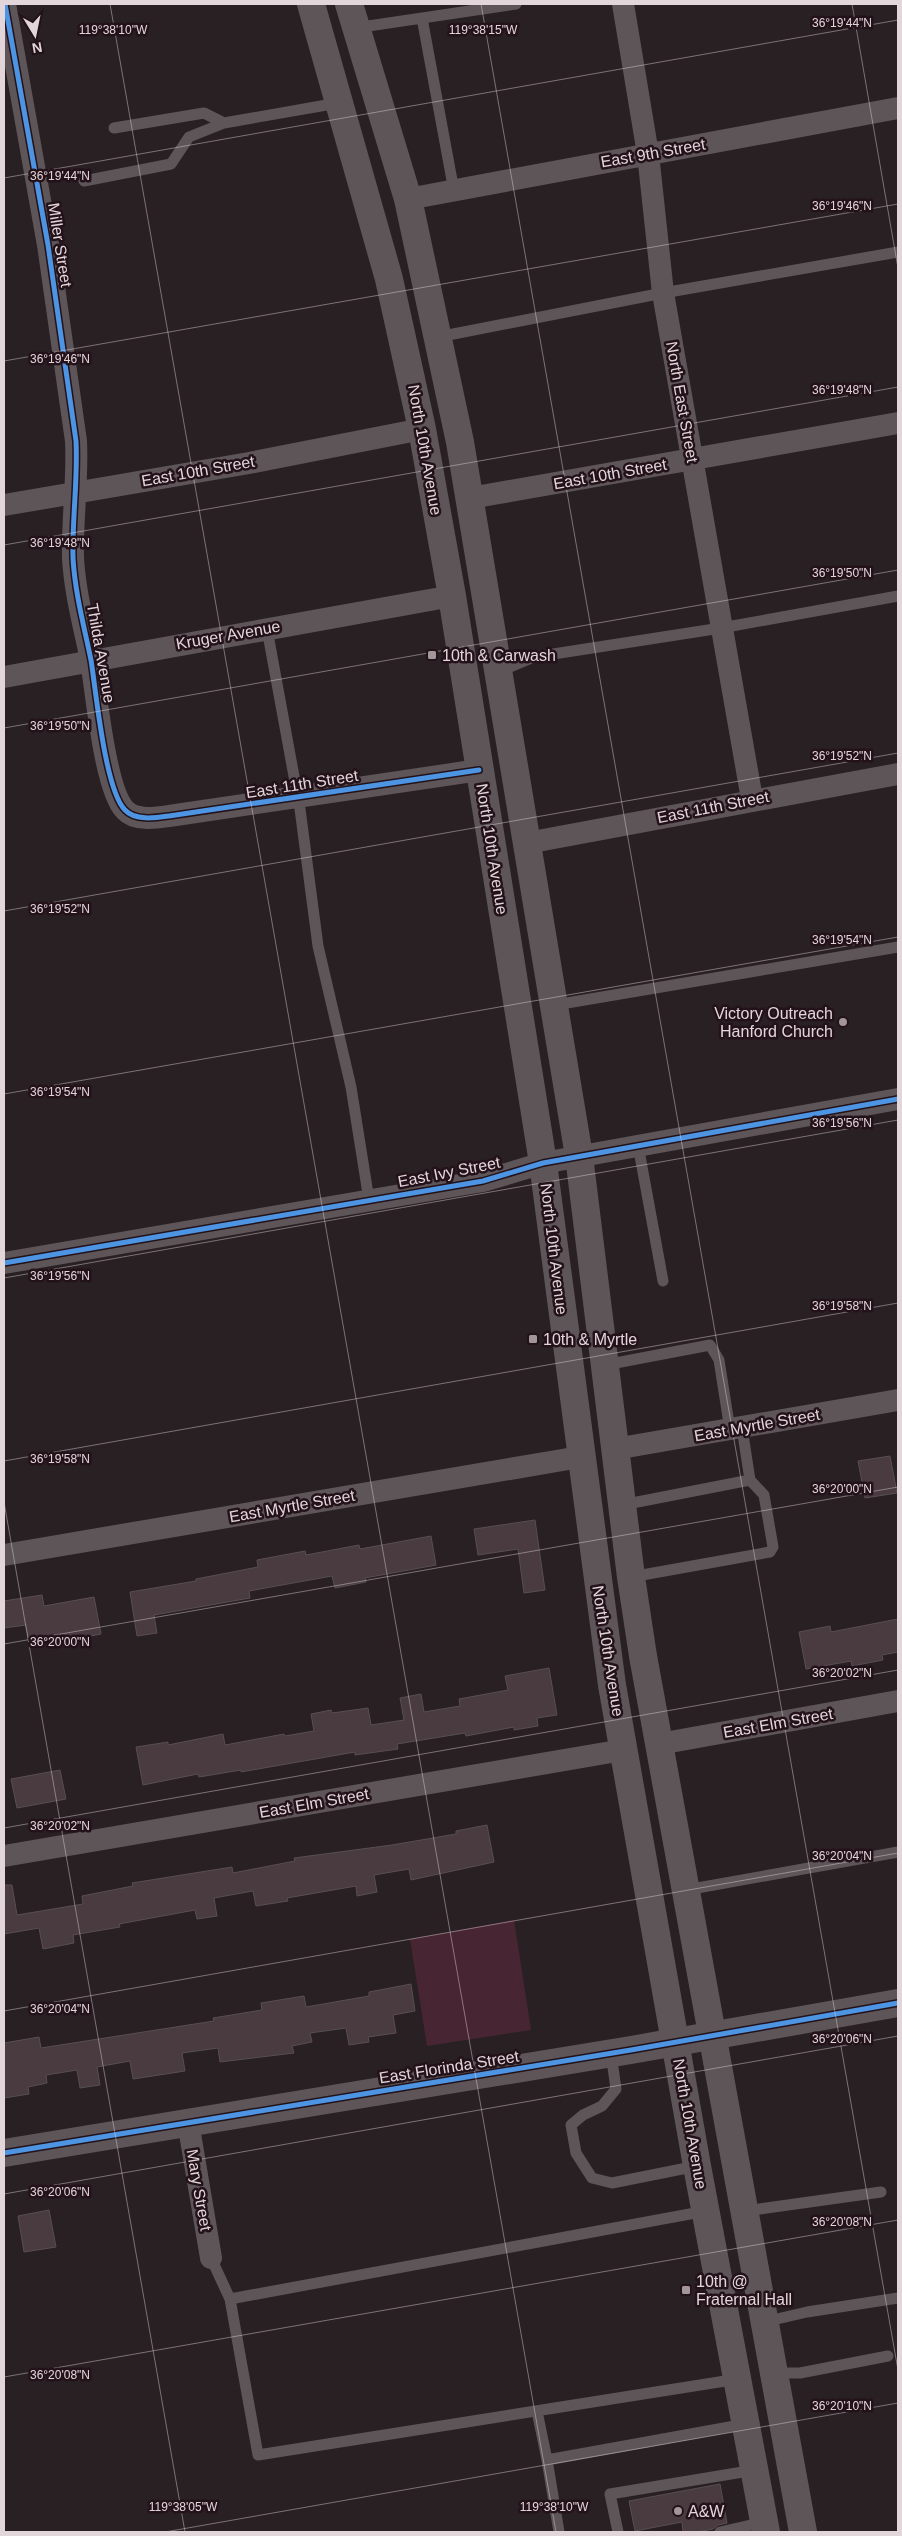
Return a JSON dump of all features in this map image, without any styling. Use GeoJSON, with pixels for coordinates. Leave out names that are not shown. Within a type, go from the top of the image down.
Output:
{"type":"FeatureCollection","features":[{"type":"Feature","properties":{"kind":"main road","name":"North 10th Avenue"},"geometry":{"type":"LineString","coordinates":[[311,4],[400,324],[422,429],[452,596],[543,1162],[605,1642],[697,2166],[765,2527]]}},
{"type":"Feature","properties":{"kind":"main road","name":"North 10th Avenue"},"geometry":{"type":"LineString","coordinates":[[352,16],[408,199],[470,498],[580,1156],[631,1577],[643,1656],[684,1890],[713,2036],[743,2211],[803,2532]]}},
{"type":"Feature","properties":{"kind":"main road"},"geometry":{"type":"LineString","coordinates":[[400,324],[421,362],[430,388],[450,480],[458,493],[470,498]]}},
{"type":"Feature","properties":{"kind":"main road"},"geometry":{"type":"LineString","coordinates":[[452,596],[465,606],[472,616],[488,701],[496,724],[511,743]]}},
{"type":"Feature","properties":{"kind":"main road"},"geometry":{"type":"LineString","coordinates":[[561,1304],[578,1339],[582,1352],[593,1428],[598,1438],[615,1449]]}},
{"type":"Feature","properties":{"kind":"main road"},"geometry":{"type":"LineString","coordinates":[[580,1457],[587,1458],[593,1463],[598,1473],[614,1582],[643,1656]]}},
{"type":"Feature","properties":{"kind":"main road","name":"East Florinda Street"},"geometry":{"type":"LineString","coordinates":[[4,2153],[713,2036],[898,2003]]}},
{"type":"Feature","properties":{"kind":"street","name":"Miller Street"},"geometry":{"type":"LineString","coordinates":[[5,4],[49,252],[76,441],[77,492]]}},
{"type":"Feature","properties":{"kind":"street","name":"North East Street"},"geometry":{"type":"LineString","coordinates":[[623,4],[648,154],[663,293],[752,799]]}},
{"type":"Feature","properties":{"kind":"street","name":"East 9th Street"},"geometry":{"type":"LineString","coordinates":[[408,199],[898,108]]}},
{"type":"Feature","properties":{"kind":"street","name":"East 10th Street"},"geometry":{"type":"LineString","coordinates":[[470,498],[898,423]]}},
{"type":"Feature","properties":{"kind":"street","name":"East 10th Street"},"geometry":{"type":"LineString","coordinates":[[4,505],[249,463],[422,429]]}},
{"type":"Feature","properties":{"kind":"street","name":"Thilda Avenue"},"geometry":{"type":"LineString","coordinates":[[77,492],[74,560],[78,600],[91,660],[108,763],[116,795],[128,813]]}},
{"type":"Feature","properties":{"kind":"street","name":"Kruger Avenue"},"geometry":{"type":"LineString","coordinates":[[4,677],[452,596]]}},
{"type":"Feature","properties":{"kind":"street","name":"East 11th Street"},"geometry":{"type":"LineString","coordinates":[[128,813],[151,818],[169,816],[479,770]]}},
{"type":"Feature","properties":{"kind":"street","name":"East 11th Street"},"geometry":{"type":"LineString","coordinates":[[528,843],[752,799],[898,774]]}},
{"type":"Feature","properties":{"kind":"street","name":"East Ivy Street"},"geometry":{"type":"LineString","coordinates":[[4,1263],[483,1181],[543,1162],[898,1099]]}},
{"type":"Feature","properties":{"kind":"street","name":"East Myrtle Street"},"geometry":{"type":"LineString","coordinates":[[615,1449],[898,1400]]}},
{"type":"Feature","properties":{"kind":"street","name":"East Myrtle Street"},"geometry":{"type":"LineString","coordinates":[[4,1555],[551,1460],[580,1457]]}},
{"type":"Feature","properties":{"kind":"street","name":"East Elm Street"},"geometry":{"type":"LineString","coordinates":[[659,1744],[898,1702]]}},
{"type":"Feature","properties":{"kind":"street","name":"East Elm Street"},"geometry":{"type":"LineString","coordinates":[[4,1856],[623,1750]]}},
{"type":"Feature","properties":{"kind":"street","name":"Mary Street"},"geometry":{"type":"LineString","coordinates":[[188,2122],[211,2258]]}},
{"type":"Feature","properties":{"kind":"lane"},"geometry":{"type":"LineString","coordinates":[[352,16],[422,18],[516,4]]}},
{"type":"Feature","properties":{"kind":"lane"},"geometry":{"type":"LineString","coordinates":[[422,18],[454,191]]}},
{"type":"Feature","properties":{"kind":"lane"},"geometry":{"type":"LineString","coordinates":[[84,181],[171,164],[189,137],[224,123],[338,103]]}},
{"type":"Feature","properties":{"kind":"lane"},"geometry":{"type":"LineString","coordinates":[[114,128],[204,113],[224,123]]}},
{"type":"Feature","properties":{"kind":"lane"},"geometry":{"type":"LineString","coordinates":[[438,337],[663,293],[898,252]]}},
{"type":"Feature","properties":{"kind":"lane"},"geometry":{"type":"LineString","coordinates":[[500,671],[534,657],[722,628],[898,596]]}},
{"type":"Feature","properties":{"kind":"lane"},"geometry":{"type":"LineString","coordinates":[[267,628],[297,797],[318,946],[351,1087],[369,1200]]}},
{"type":"Feature","properties":{"kind":"lane"},"geometry":{"type":"LineString","coordinates":[[555,1005],[898,947]]}},
{"type":"Feature","properties":{"kind":"lane"},"geometry":{"type":"LineString","coordinates":[[638,1145],[663,1281]]}},
{"type":"Feature","properties":{"kind":"lane"},"geometry":{"type":"LineString","coordinates":[[605,1365],[710,1345],[719,1360],[750,1480],[764,1495],[773,1548],[770,1552],[631,1577]]}},
{"type":"Feature","properties":{"kind":"lane"},"geometry":{"type":"LineString","coordinates":[[622,1505],[750,1480]]}},
{"type":"Feature","properties":{"kind":"lane"},"geometry":{"type":"LineString","coordinates":[[684,1890],[898,1852]]}},
{"type":"Feature","properties":{"kind":"lane"},"geometry":{"type":"LineString","coordinates":[[611,2053],[616,2089],[602,2106],[583,2115],[570,2125],[576,2153],[592,2178],[612,2183],[697,2166]]}},
{"type":"Feature","properties":{"kind":"lane"},"geometry":{"type":"LineString","coordinates":[[743,2211],[881,2192]]}},
{"type":"Feature","properties":{"kind":"lane"},"geometry":{"type":"LineString","coordinates":[[230,2299],[706,2211]]}},
{"type":"Feature","properties":{"kind":"lane"},"geometry":{"type":"LineString","coordinates":[[211,2258],[230,2299],[258,2455],[738,2379]]}},
{"type":"Feature","properties":{"kind":"lane"},"geometry":{"type":"LineString","coordinates":[[764,2322],[806,2312],[898,2298]]}},
{"type":"Feature","properties":{"kind":"lane"},"geometry":{"type":"LineString","coordinates":[[773,2373],[800,2373],[888,2356]]}},
{"type":"Feature","properties":{"kind":"lane"},"geometry":{"type":"LineString","coordinates":[[536,2411],[547,2460],[558,2532]]}},
{"type":"Feature","properties":{"kind":"lane"},"geometry":{"type":"LineString","coordinates":[[547,2460],[746,2424]]}},
{"type":"Feature","properties":{"kind":"lane"},"geometry":{"type":"LineString","coordinates":[[618,2532],[610,2494],[755,2470]]}},
{"type":"Feature","properties":{"kind":"lane"},"geometry":{"type":"LineString","coordinates":[[720,2532],[765,2527]]}},
{"type":"Feature","properties":{"kind":"shaded area"},"geometry":{"type":"Polygon","coordinates":[[[514,1920],[531,2030],[427,2046],[410,1939],[514,1920]]]}},
{"type":"Feature","properties":{"kind":"building"},"geometry":{"type":"Polygon","coordinates":[[[890,1456],[897,1493],[865,1498],[858,1461],[890,1456]]]}},
{"type":"Feature","properties":{"kind":"building"},"geometry":{"type":"Polygon","coordinates":[[[535,1520],[545,1590],[524,1593],[518,1549],[478,1555],[474,1529],[535,1520]]]}},
{"type":"Feature","properties":{"kind":"building"},"geometry":{"type":"Polygon","coordinates":[[[431,1536],[436,1565],[365,1578],[366,1582],[335,1588],[332,1576],[249,1591],[250,1598],[154,1615],[157,1633],[137,1636],[130,1592],[196,1581],[196,1579],[258,1567],[257,1560],[305,1551],[306,1555],[359,1545],[360,1549],[431,1536]]]}},
{"type":"Feature","properties":{"kind":"building"},"geometry":{"type":"Polygon","coordinates":[[[42,1595],[44,1606],[94,1597],[101,1634],[70,1640],[69,1636],[29,1642],[26,1625],[4,1628],[4,1601],[42,1595]]]}},
{"type":"Feature","properties":{"kind":"building"},"geometry":{"type":"Polygon","coordinates":[[[898,1619],[898,1652],[882,1655],[883,1660],[852,1666],[851,1661],[806,1669],[799,1632],[830,1626],[831,1632],[898,1619]]]}},
{"type":"Feature","properties":{"kind":"building"},"geometry":{"type":"Polygon","coordinates":[[[549,1668],[557,1715],[537,1718],[538,1726],[514,1730],[514,1727],[466,1736],[465,1733],[397,1744],[398,1749],[355,1755],[355,1752],[241,1772],[241,1770],[199,1777],[198,1774],[143,1785],[136,1747],[168,1742],[168,1745],[223,1734],[225,1745],[284,1734],[285,1736],[314,1731],[311,1714],[331,1710],[332,1713],[368,1708],[371,1725],[404,1720],[400,1698],[421,1694],[424,1712],[460,1706],[459,1699],[508,1690],[505,1676],[549,1668]]]}},
{"type":"Feature","properties":{"kind":"building"},"geometry":{"type":"Polygon","coordinates":[[[60,1770],[66,1799],[17,1808],[11,1779],[60,1770]]]}},
{"type":"Feature","properties":{"kind":"building"},"geometry":{"type":"Polygon","coordinates":[[[487,1825],[494,1862],[411,1880],[409,1869],[374,1875],[377,1892],[357,1896],[356,1886],[287,1898],[288,1901],[256,1906],[253,1891],[214,1898],[217,1916],[197,1919],[195,1910],[119,1924],[120,1927],[73,1935],[74,1943],[43,1949],[39,1928],[4,1934],[4,1885],[12,1885],[17,1915],[83,1904],[82,1896],[133,1886],[132,1883],[232,1867],[233,1873],[295,1861],[294,1858],[392,1845],[456,1834],[456,1831],[487,1825]]]}},
{"type":"Feature","properties":{"kind":"building"},"geometry":{"type":"Polygon","coordinates":[[[411,1984],[415,2011],[393,2015],[396,2033],[368,2037],[369,2042],[349,2045],[346,2028],[310,2033],[312,2042],[292,2046],[294,2053],[220,2062],[218,2048],[182,2053],[185,2071],[133,2079],[130,2061],[97,2067],[100,2085],[80,2088],[77,2070],[46,2075],[47,2083],[28,2087],[29,2094],[4,2098],[4,2043],[39,2037],[41,2048],[214,2021],[213,2018],[262,2010],[261,2003],[304,1996],[306,2007],[369,1996],[369,1992],[411,1984]]]}},
{"type":"Feature","properties":{"kind":"building"},"geometry":{"type":"Polygon","coordinates":[[[49,2210],[56,2247],[24,2252],[18,2216],[49,2210]]]}},
{"type":"Feature","properties":{"kind":"building","name":"A&W"},"geometry":{"type":"Polygon","coordinates":[[[720,2484],[727,2523],[718,2525],[713,2529],[697,2532],[683,2532],[682,2522],[635,2531],[629,2501],[720,2484]]]}},
{"type":"Feature","properties":{"kind":"cycle path"},"geometry":{"type":"LineString","coordinates":[[5,4],[48,245],[76,441],[73,543],[76,584],[91,660],[102,739],[118,799],[129,813],[146,818],[479,770]]}},
{"type":"Feature","properties":{"kind":"cycle path"},"geometry":{"type":"LineString","coordinates":[[4,1263],[483,1181],[543,1163],[898,1099]]}},
{"type":"Feature","properties":{"kind":"cycle path"},"geometry":{"type":"LineString","coordinates":[[4,2153],[631,2050],[898,2003]]}},
{"type":"Feature","properties":{"kind":"place","name":"10th & Carwash"},"geometry":{"type":"Point","coordinates":[432,655]}},
{"type":"Feature","properties":{"kind":"place","name":"Victory Outreach Hanford Church"},"geometry":{"type":"Point","coordinates":[843,1022]}},
{"type":"Feature","properties":{"kind":"place","name":"10th & Myrtle"},"geometry":{"type":"Point","coordinates":[533,1339]}},
{"type":"Feature","properties":{"kind":"place","name":"10th @ Fraternal Hall"},"geometry":{"type":"Point","coordinates":[686,2290]}},
{"type":"Feature","properties":{"kind":"place","name":"A&W"},"geometry":{"type":"Point","coordinates":[678,2511]}}]}
